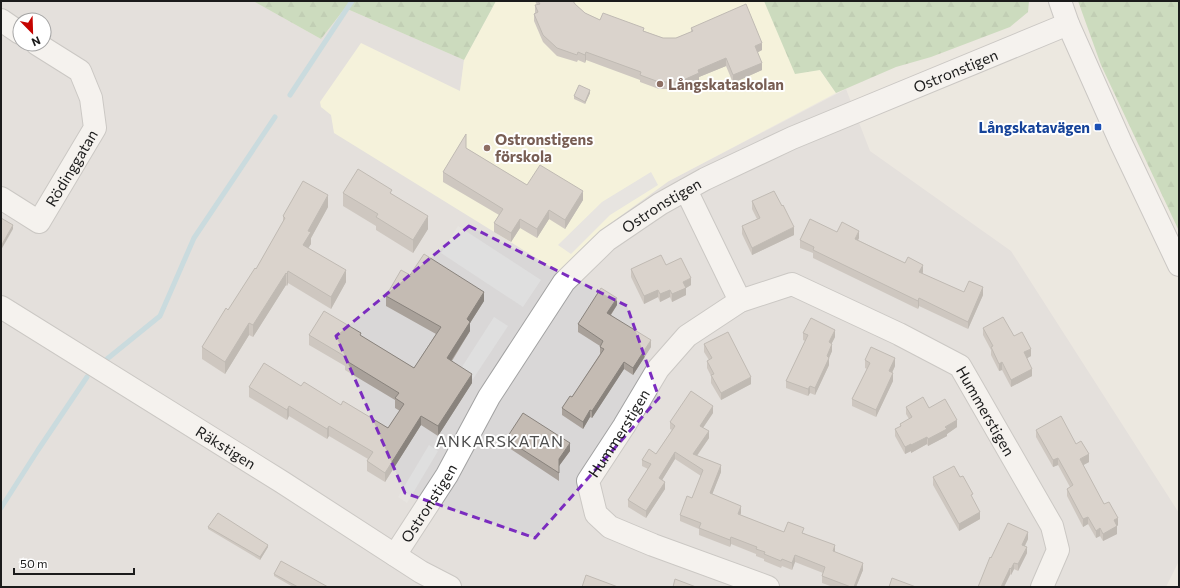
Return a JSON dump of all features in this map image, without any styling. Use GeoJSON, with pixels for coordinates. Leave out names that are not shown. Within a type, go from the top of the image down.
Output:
{"type":"FeatureCollection","features":[{"type":"Feature","properties":{"kind":"street"},"geometry":{"type":"LineString","coordinates":[[1060,1],[1068,24],[1121,143],[1179,265]]}},
{"type":"Feature","properties":{"kind":"street"},"geometry":{"type":"LineString","coordinates":[[1,20],[12,28]]}},
{"type":"Feature","properties":{"kind":"street","name":"Ostronstigen"},"geometry":{"type":"LineString","coordinates":[[395,555],[447,475],[489,397],[564,282],[607,240],[660,204],[712,176],[792,138],[1068,24]]}},
{"type":"Feature","properties":{"kind":"street","name":"Rödinggatan"},"geometry":{"type":"LineString","coordinates":[[1,198],[39,222],[95,128],[91,98],[80,71],[50,52]]}},
{"type":"Feature","properties":{"kind":"street"},"geometry":{"type":"LineString","coordinates":[[686,190],[740,301]]}},
{"type":"Feature","properties":{"kind":"street","name":"Hummerstigen"},"geometry":{"type":"LineString","coordinates":[[768,587],[653,545],[610,527],[596,514],[588,481],[624,426],[658,369],[687,336],[740,301],[792,284],[899,334],[960,366],[1052,526],[1058,550],[1042,587]]}},
{"type":"Feature","properties":{"kind":"street","name":"Räkstigen"},"geometry":{"type":"LineString","coordinates":[[1,307],[282,482],[421,572],[450,587]]}},
{"type":"Feature","properties":{"kind":"highlighted area"},"geometry":{"type":"Polygon","coordinates":[[[469,226],[627,306],[659,398],[535,538],[405,493],[336,336],[469,226]]]}},
{"type":"Feature","properties":{"kind":"shaded area"},"geometry":{"type":"Polygon","coordinates":[[[1,1],[253,1],[321,39],[345,8],[464,60],[460,91],[669,181],[846,89],[870,151],[1011,251],[1179,513],[1179,561],[1166,587],[1,587],[1,1]]]}},
{"type":"Feature","properties":{"kind":"shaded area"},"geometry":{"type":"Polygon","coordinates":[[[496,1],[764,1],[772,17],[820,70],[836,93],[669,181],[608,225],[562,274],[334,133],[331,115],[321,107],[320,102],[361,43],[460,91],[464,60],[496,1]]]}},
{"type":"Feature","properties":{"kind":"shaded area"},"geometry":{"type":"Polygon","coordinates":[[[651,172],[658,185],[610,215],[571,254],[558,245],[602,202],[651,172]]]}},
{"type":"Feature","properties":{"kind":"shaded area"},"geometry":{"type":"Polygon","coordinates":[[[458,226],[541,280],[523,307],[441,253],[458,226]]]}},
{"type":"Feature","properties":{"kind":"shaded area"},"geometry":{"type":"Polygon","coordinates":[[[494,317],[508,326],[473,379],[460,370],[494,317]]]}},
{"type":"Feature","properties":{"kind":"shaded area"},"geometry":{"type":"Polygon","coordinates":[[[429,445],[438,451],[407,503],[398,497],[429,445]]]}},
{"type":"Feature","properties":{"kind":"green space"},"geometry":{"type":"Polygon","coordinates":[[[253,1],[496,1],[464,60],[345,8],[321,39],[253,1]]]}},
{"type":"Feature","properties":{"kind":"green space"},"geometry":{"type":"Polygon","coordinates":[[[764,1],[1029,1],[1028,12],[1010,27],[931,57],[896,67],[836,93],[820,70],[795,74],[764,1]]]}},
{"type":"Feature","properties":{"kind":"green space"},"geometry":{"type":"Polygon","coordinates":[[[1078,1],[1179,1],[1179,231],[1101,65],[1078,1]]]}},
{"type":"Feature","properties":{"kind":"building"},"geometry":{"type":"Polygon","coordinates":[[[538,1],[573,1],[585,13],[600,20],[603,13],[644,28],[643,31],[663,38],[676,38],[693,31],[691,28],[746,4],[762,43],[755,46],[762,63],[733,75],[726,58],[698,70],[699,73],[679,82],[659,82],[640,75],[641,72],[586,52],[585,55],[578,52],[577,55],[557,48],[543,35],[534,14],[538,12],[535,5],[540,4],[538,1]]]}},
{"type":"Feature","properties":{"kind":"building"},"geometry":{"type":"Polygon","coordinates":[[[579,85],[590,90],[585,102],[574,96],[579,85]]]}},
{"type":"Feature","properties":{"kind":"building"},"geometry":{"type":"Polygon","coordinates":[[[466,134],[466,148],[527,185],[540,165],[583,191],[565,220],[549,210],[537,229],[520,219],[511,233],[494,223],[503,209],[443,172],[466,134]]]}},
{"type":"Feature","properties":{"kind":"building"},"geometry":{"type":"Polygon","coordinates":[[[358,169],[392,190],[390,193],[428,216],[413,240],[376,217],[378,214],[343,193],[358,169]]]}},
{"type":"Feature","properties":{"kind":"building"},"geometry":{"type":"Polygon","coordinates":[[[303,181],[328,195],[308,231],[311,232],[303,245],[346,270],[331,297],[288,271],[253,325],[249,323],[225,362],[202,347],[226,308],[228,310],[255,268],[256,269],[285,218],[283,216],[303,181]]]}},
{"type":"Feature","properties":{"kind":"building"},"geometry":{"type":"Polygon","coordinates":[[[774,191],[794,227],[752,248],[742,226],[760,218],[752,201],[774,191]]]}},
{"type":"Feature","properties":{"kind":"building"},"geometry":{"type":"Polygon","coordinates":[[[1,218],[13,225],[1,246],[1,218]]]}},
{"type":"Feature","properties":{"kind":"building"},"geometry":{"type":"Polygon","coordinates":[[[810,219],[837,232],[842,222],[859,231],[855,239],[905,263],[908,257],[923,265],[919,272],[964,292],[969,281],[983,287],[968,322],[919,298],[918,301],[813,250],[814,247],[800,240],[810,219]]]}},
{"type":"Feature","properties":{"kind":"building"},"geometry":{"type":"Polygon","coordinates":[[[424,254],[484,292],[467,319],[470,322],[447,358],[472,374],[438,426],[421,416],[385,473],[367,461],[373,452],[329,426],[327,429],[289,406],[287,410],[249,387],[264,363],[301,386],[304,382],[341,405],[343,401],[388,428],[404,404],[395,398],[399,393],[345,360],[346,357],[309,335],[324,311],[361,333],[360,335],[414,368],[441,327],[386,296],[401,270],[410,275],[424,254]]]}},
{"type":"Feature","properties":{"kind":"building"},"geometry":{"type":"Polygon","coordinates":[[[661,255],[666,265],[681,258],[691,278],[683,282],[686,288],[672,294],[670,290],[660,294],[658,290],[644,296],[631,269],[661,255]]]}},
{"type":"Feature","properties":{"kind":"building"},"geometry":{"type":"Polygon","coordinates":[[[601,288],[617,298],[607,313],[651,340],[633,368],[624,362],[592,411],[590,410],[583,422],[562,408],[570,396],[572,397],[604,349],[600,347],[603,341],[578,324],[601,288]]]}},
{"type":"Feature","properties":{"kind":"building"},"geometry":{"type":"Polygon","coordinates":[[[1003,317],[1014,336],[1022,332],[1031,349],[1024,352],[1032,369],[1011,380],[1002,362],[999,364],[991,347],[993,346],[983,328],[1003,317]]]}},
{"type":"Feature","properties":{"kind":"building"},"geometry":{"type":"Polygon","coordinates":[[[811,318],[835,330],[829,342],[832,344],[827,356],[829,358],[815,388],[810,386],[808,389],[786,381],[808,335],[803,333],[811,318]]]}},
{"type":"Feature","properties":{"kind":"building"},"geometry":{"type":"Polygon","coordinates":[[[728,332],[751,377],[721,393],[711,375],[714,374],[707,361],[712,358],[704,344],[728,332]]]}},
{"type":"Feature","properties":{"kind":"building"},"geometry":{"type":"Polygon","coordinates":[[[871,347],[895,358],[889,371],[893,373],[876,410],[852,399],[870,363],[865,360],[871,347]]]}},
{"type":"Feature","properties":{"kind":"building"},"geometry":{"type":"Polygon","coordinates":[[[691,391],[713,406],[700,426],[709,431],[693,454],[721,465],[710,493],[741,506],[738,514],[784,532],[788,522],[804,528],[802,533],[835,545],[833,551],[863,563],[854,587],[822,576],[825,567],[795,555],[792,563],[782,559],[781,561],[764,554],[765,552],[756,549],[757,547],[731,537],[730,540],[699,528],[701,523],[680,515],[687,496],[692,498],[703,470],[675,452],[659,478],[665,482],[646,511],[628,500],[651,464],[642,460],[649,449],[656,454],[675,426],[670,422],[691,391]]]}},
{"type":"Feature","properties":{"kind":"building"},"geometry":{"type":"Polygon","coordinates":[[[923,397],[929,408],[945,399],[957,420],[945,427],[947,429],[928,439],[927,437],[905,447],[895,429],[901,426],[900,424],[912,417],[906,407],[923,397]]]}},
{"type":"Feature","properties":{"kind":"building"},"geometry":{"type":"Polygon","coordinates":[[[523,413],[570,443],[559,459],[559,473],[506,439],[523,413]]]}},
{"type":"Feature","properties":{"kind":"building"},"geometry":{"type":"Polygon","coordinates":[[[1061,416],[1076,444],[1081,441],[1089,454],[1080,459],[1104,504],[1109,502],[1118,518],[1114,520],[1117,526],[1103,534],[1100,528],[1096,531],[1088,517],[1083,519],[1067,489],[1073,485],[1058,458],[1053,460],[1036,430],[1061,416]]]}},
{"type":"Feature","properties":{"kind":"building"},"geometry":{"type":"Polygon","coordinates":[[[954,466],[960,477],[963,476],[973,494],[971,495],[980,512],[959,524],[933,477],[954,466]]]}},
{"type":"Feature","properties":{"kind":"building"},"geometry":{"type":"Polygon","coordinates":[[[218,513],[268,545],[260,557],[208,527],[218,513]]]}},
{"type":"Feature","properties":{"kind":"building"},"geometry":{"type":"Polygon","coordinates":[[[1008,523],[1028,532],[1022,545],[1027,547],[1018,564],[1014,563],[1011,569],[1010,568],[1001,587],[978,587],[990,557],[991,558],[1008,523]]]}},
{"type":"Feature","properties":{"kind":"building"},"geometry":{"type":"Polygon","coordinates":[[[281,561],[328,587],[298,587],[274,574],[281,561]]]}},
{"type":"Feature","properties":{"kind":"building"},"geometry":{"type":"Polygon","coordinates":[[[586,575],[618,587],[582,587],[586,575]]]}},
{"type":"Feature","properties":{"kind":"building"},"geometry":{"type":"Polygon","coordinates":[[[892,578],[916,587],[889,587],[892,578]]]}},
{"type":"Feature","properties":{"kind":"building"},"geometry":{"type":"Polygon","coordinates":[[[675,579],[696,587],[673,587],[675,579]]]}},
{"type":"Feature","properties":{"kind":"waterway"},"geometry":{"type":"LineString","coordinates":[[290,95],[352,1]]}},
{"type":"Feature","properties":{"kind":"waterway"},"geometry":{"type":"LineString","coordinates":[[107,359],[160,316],[194,238],[275,117]]}},
{"type":"Feature","properties":{"kind":"waterway"},"geometry":{"type":"LineString","coordinates":[[1,508],[87,377]]}},
{"type":"Feature","properties":{"kind":"place","name":"Långskataskolan"},"geometry":{"type":"Point","coordinates":[660,84]}},
{"type":"Feature","properties":{"kind":"place","name":"Långskatavägen"},"geometry":{"type":"Point","coordinates":[1098,127]}},
{"type":"Feature","properties":{"kind":"place","name":"Ostronstigens förskola"},"geometry":{"type":"Point","coordinates":[487,148]}},
{"type":"Feature","properties":{"kind":"district","name":"ANKARSKATAN"},"geometry":{"type":"Point","coordinates":[500,440]}}]}
